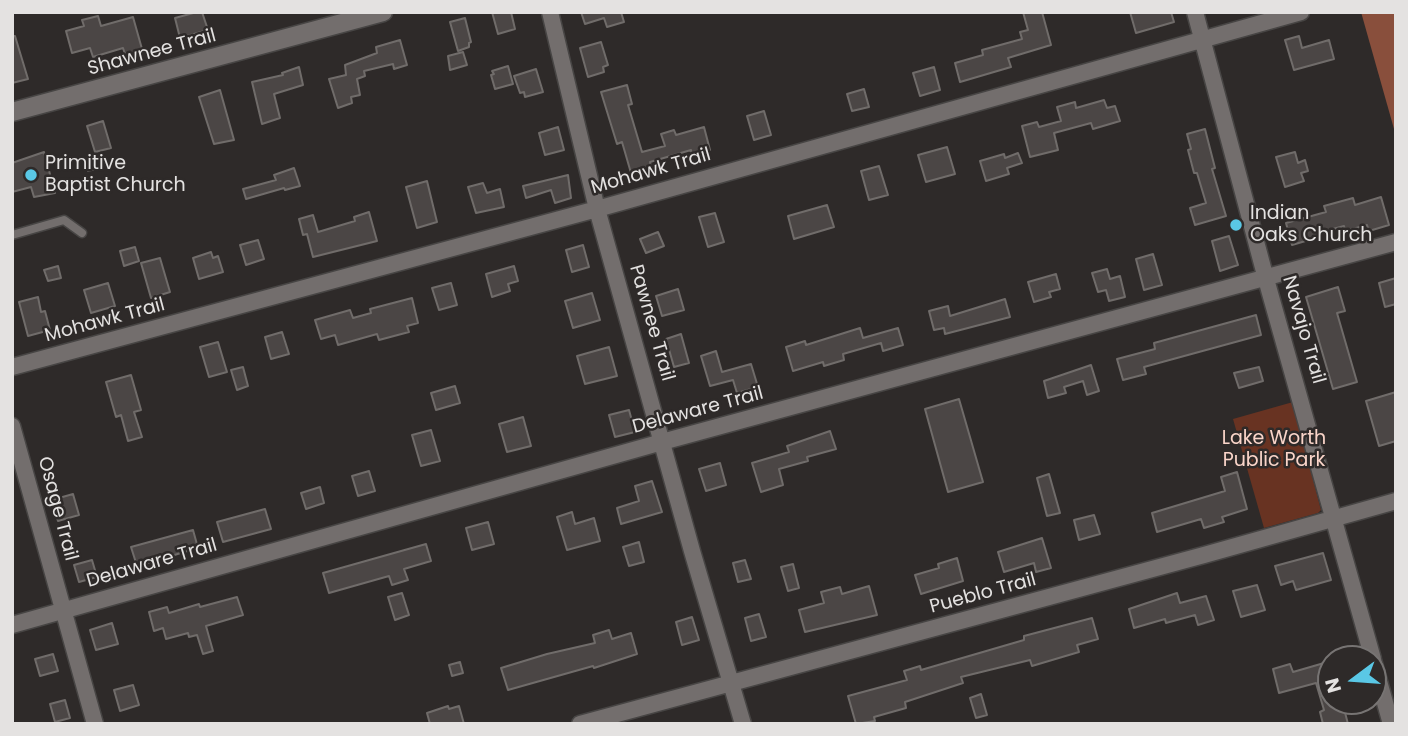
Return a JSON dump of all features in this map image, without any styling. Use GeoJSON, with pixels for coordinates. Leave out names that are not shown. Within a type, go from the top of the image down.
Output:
{"type":"FeatureCollection","features":[{"type":"Feature","properties":{"kind":"street","name":"Shawnee Trail"},"geometry":{"type":"LineString","coordinates":[[12,112],[383,12]]}},
{"type":"Feature","properties":{"kind":"street","name":"Pawnee Trail"},"geometry":{"type":"LineString","coordinates":[[550,12],[597,209],[743,724]]}},
{"type":"Feature","properties":{"kind":"street","name":"Navajo Trail"},"geometry":{"type":"LineString","coordinates":[[1195,12],[1266,279],[1369,645]]}},
{"type":"Feature","properties":{"kind":"street","name":"Mohawk Trail"},"geometry":{"type":"LineString","coordinates":[[12,367],[597,209],[1301,12]]}},
{"type":"Feature","properties":{"kind":"street","name":"Delaware Trail"},"geometry":{"type":"LineString","coordinates":[[12,625],[662,442],[1396,242]]}},
{"type":"Feature","properties":{"kind":"street","name":"Osage Trail"},"geometry":{"type":"LineString","coordinates":[[12,426],[94,724]]}},
{"type":"Feature","properties":{"kind":"street","name":"Pueblo Trail"},"geometry":{"type":"LineString","coordinates":[[580,724],[1396,501]]}},
{"type":"Feature","properties":{"kind":"lane"},"geometry":{"type":"LineString","coordinates":[[12,235],[64,220],[82,233]]}},
{"type":"Feature","properties":{"kind":"green space","name":"Lake Worth Public Park"},"geometry":{"type":"Polygon","coordinates":[[[1293,402],[1321,510],[1264,528],[1233,419],[1293,402]]]}},
{"type":"Feature","properties":{"kind":"shaded area"},"geometry":{"type":"Polygon","coordinates":[[[1361,12],[1396,12],[1396,136],[1361,12]]]}},
{"type":"Feature","properties":{"kind":"building"},"geometry":{"type":"Polygon","coordinates":[[[202,12],[208,30],[180,38],[175,18],[202,12]]]}},
{"type":"Feature","properties":{"kind":"building"},"geometry":{"type":"Polygon","coordinates":[[[492,12],[511,12],[515,29],[498,34],[492,12]]]}},
{"type":"Feature","properties":{"kind":"building"},"geometry":{"type":"Polygon","coordinates":[[[581,12],[621,12],[624,22],[607,27],[604,18],[585,24],[581,12]]]}},
{"type":"Feature","properties":{"kind":"building"},"geometry":{"type":"Polygon","coordinates":[[[1023,12],[1042,12],[1051,45],[1008,58],[1011,67],[960,82],[955,63],[983,55],[982,50],[1022,39],[1020,32],[1028,30],[1023,12]]]}},
{"type":"Feature","properties":{"kind":"building"},"geometry":{"type":"Polygon","coordinates":[[[1130,12],[1171,12],[1174,22],[1136,33],[1130,12]]]}},
{"type":"Feature","properties":{"kind":"building"},"geometry":{"type":"Polygon","coordinates":[[[98,16],[101,26],[133,17],[142,49],[125,54],[123,48],[93,57],[90,48],[72,53],[66,31],[84,26],[82,20],[98,16]]]}},
{"type":"Feature","properties":{"kind":"building"},"geometry":{"type":"Polygon","coordinates":[[[465,18],[471,42],[469,47],[458,51],[450,22],[465,18]]]}},
{"type":"Feature","properties":{"kind":"building"},"geometry":{"type":"Polygon","coordinates":[[[12,36],[15,36],[28,79],[12,83],[12,36]]]}},
{"type":"Feature","properties":{"kind":"building"},"geometry":{"type":"Polygon","coordinates":[[[1299,36],[1302,48],[1329,40],[1334,59],[1294,70],[1285,40],[1299,36]]]}},
{"type":"Feature","properties":{"kind":"building"},"geometry":{"type":"Polygon","coordinates":[[[400,40],[407,65],[394,69],[393,64],[364,71],[365,76],[357,79],[360,95],[351,97],[352,103],[338,108],[329,79],[346,75],[345,65],[377,53],[376,47],[400,40]]]}},
{"type":"Feature","properties":{"kind":"building"},"geometry":{"type":"Polygon","coordinates":[[[601,42],[608,65],[603,67],[604,72],[588,77],[580,48],[601,42]]]}},
{"type":"Feature","properties":{"kind":"building"},"geometry":{"type":"Polygon","coordinates":[[[463,52],[467,65],[450,70],[448,56],[463,52]]]}},
{"type":"Feature","properties":{"kind":"building"},"geometry":{"type":"Polygon","coordinates":[[[508,66],[513,84],[495,89],[492,71],[508,66]]]}},
{"type":"Feature","properties":{"kind":"building"},"geometry":{"type":"Polygon","coordinates":[[[299,67],[303,85],[274,94],[280,118],[262,124],[252,82],[283,75],[282,73],[299,67]]]}},
{"type":"Feature","properties":{"kind":"building"},"geometry":{"type":"Polygon","coordinates":[[[934,67],[940,90],[920,96],[913,73],[934,67]]]}},
{"type":"Feature","properties":{"kind":"building"},"geometry":{"type":"Polygon","coordinates":[[[536,69],[543,92],[525,97],[524,92],[520,93],[514,76],[536,69]]]}},
{"type":"Feature","properties":{"kind":"building"},"geometry":{"type":"Polygon","coordinates":[[[627,85],[632,104],[628,105],[642,152],[665,146],[661,134],[674,130],[676,135],[704,127],[710,150],[692,156],[691,150],[650,162],[651,167],[631,173],[622,142],[617,144],[601,92],[627,85]]]}},
{"type":"Feature","properties":{"kind":"building"},"geometry":{"type":"Polygon","coordinates":[[[864,89],[869,107],[852,111],[847,94],[864,89]]]}},
{"type":"Feature","properties":{"kind":"building"},"geometry":{"type":"Polygon","coordinates":[[[220,90],[234,140],[214,144],[199,97],[220,90]]]}},
{"type":"Feature","properties":{"kind":"building"},"geometry":{"type":"Polygon","coordinates":[[[1104,100],[1107,108],[1115,106],[1120,121],[1093,129],[1091,123],[1054,133],[1058,150],[1030,157],[1022,126],[1037,122],[1039,127],[1061,121],[1057,107],[1075,102],[1076,108],[1104,100]]]}},
{"type":"Feature","properties":{"kind":"building"},"geometry":{"type":"Polygon","coordinates":[[[764,111],[771,135],[754,140],[747,116],[764,111]]]}},
{"type":"Feature","properties":{"kind":"building"},"geometry":{"type":"Polygon","coordinates":[[[103,121],[111,148],[95,152],[87,126],[103,121]]]}},
{"type":"Feature","properties":{"kind":"building"},"geometry":{"type":"Polygon","coordinates":[[[558,127],[564,150],[545,155],[539,133],[558,127]]]}},
{"type":"Feature","properties":{"kind":"building"},"geometry":{"type":"Polygon","coordinates":[[[1205,129],[1215,168],[1212,169],[1226,216],[1195,225],[1190,208],[1206,203],[1197,173],[1194,173],[1187,134],[1205,129]]]}},
{"type":"Feature","properties":{"kind":"building"},"geometry":{"type":"Polygon","coordinates":[[[947,147],[955,174],[926,182],[918,155],[947,147]]]}},
{"type":"Feature","properties":{"kind":"building","name":"Primitive Baptist Church"},"geometry":{"type":"Polygon","coordinates":[[[44,152],[55,193],[34,197],[31,187],[12,192],[12,163],[44,152]]]}},
{"type":"Feature","properties":{"kind":"building"},"geometry":{"type":"Polygon","coordinates":[[[1295,152],[1298,163],[1305,160],[1308,171],[1301,173],[1304,181],[1285,187],[1276,157],[1295,152]]]}},
{"type":"Feature","properties":{"kind":"building"},"geometry":{"type":"Polygon","coordinates":[[[1018,153],[1022,163],[1007,168],[1009,174],[986,181],[980,161],[1004,154],[1005,158],[1018,153]]]}},
{"type":"Feature","properties":{"kind":"building"},"geometry":{"type":"Polygon","coordinates":[[[96,156],[99,168],[88,171],[85,159],[96,156]]]}},
{"type":"Feature","properties":{"kind":"building"},"geometry":{"type":"Polygon","coordinates":[[[879,166],[888,195],[869,200],[861,171],[879,166]]]}},
{"type":"Feature","properties":{"kind":"building"},"geometry":{"type":"Polygon","coordinates":[[[294,168],[300,186],[246,199],[243,189],[276,180],[274,175],[294,168]]]}},
{"type":"Feature","properties":{"kind":"building"},"geometry":{"type":"Polygon","coordinates":[[[568,175],[571,198],[555,203],[551,190],[526,198],[523,186],[568,175]]]}},
{"type":"Feature","properties":{"kind":"building"},"geometry":{"type":"Polygon","coordinates":[[[427,181],[437,222],[417,228],[406,187],[427,181]]]}},
{"type":"Feature","properties":{"kind":"building"},"geometry":{"type":"Polygon","coordinates":[[[483,183],[487,193],[500,189],[504,207],[476,213],[468,187],[483,183]]]}},
{"type":"Feature","properties":{"kind":"building"},"geometry":{"type":"Polygon","coordinates":[[[1381,197],[1389,225],[1369,231],[1367,225],[1345,231],[1344,226],[1318,233],[1319,237],[1292,245],[1286,223],[1326,212],[1324,206],[1353,198],[1355,205],[1381,197]]]}},
{"type":"Feature","properties":{"kind":"building"},"geometry":{"type":"Polygon","coordinates":[[[827,205],[834,227],[794,239],[788,216],[827,205]]]}},
{"type":"Feature","properties":{"kind":"building"},"geometry":{"type":"Polygon","coordinates":[[[369,212],[377,241],[313,257],[307,234],[303,235],[299,219],[313,215],[318,232],[355,221],[354,217],[369,212]]]}},
{"type":"Feature","properties":{"kind":"building"},"geometry":{"type":"Polygon","coordinates":[[[715,213],[724,242],[708,247],[699,217],[715,213]]]}},
{"type":"Feature","properties":{"kind":"building"},"geometry":{"type":"Polygon","coordinates":[[[658,232],[664,246],[646,253],[640,239],[658,232]]]}},
{"type":"Feature","properties":{"kind":"building"},"geometry":{"type":"Polygon","coordinates":[[[1229,236],[1238,265],[1220,271],[1212,241],[1229,236]]]}},
{"type":"Feature","properties":{"kind":"building"},"geometry":{"type":"Polygon","coordinates":[[[258,240],[264,259],[246,265],[240,245],[258,240]]]}},
{"type":"Feature","properties":{"kind":"building"},"geometry":{"type":"Polygon","coordinates":[[[583,245],[589,267],[572,272],[566,250],[583,245]]]}},
{"type":"Feature","properties":{"kind":"building"},"geometry":{"type":"Polygon","coordinates":[[[135,247],[139,261],[124,266],[120,251],[135,247]]]}},
{"type":"Feature","properties":{"kind":"building"},"geometry":{"type":"Polygon","coordinates":[[[211,252],[213,258],[218,256],[223,272],[199,279],[193,258],[211,252]]]}},
{"type":"Feature","properties":{"kind":"building"},"geometry":{"type":"Polygon","coordinates":[[[1153,254],[1162,285],[1144,290],[1136,259],[1153,254]]]}},
{"type":"Feature","properties":{"kind":"building"},"geometry":{"type":"Polygon","coordinates":[[[160,258],[170,292],[151,298],[141,263],[160,258]]]}},
{"type":"Feature","properties":{"kind":"building"},"geometry":{"type":"Polygon","coordinates":[[[58,266],[61,278],[48,281],[44,270],[58,266]]]}},
{"type":"Feature","properties":{"kind":"building"},"geometry":{"type":"Polygon","coordinates":[[[514,266],[518,281],[508,284],[510,291],[492,297],[486,274],[514,266]]]}},
{"type":"Feature","properties":{"kind":"building"},"geometry":{"type":"Polygon","coordinates":[[[1107,269],[1110,279],[1120,276],[1125,297],[1109,301],[1106,290],[1098,292],[1092,273],[1107,269]]]}},
{"type":"Feature","properties":{"kind":"building"},"geometry":{"type":"Polygon","coordinates":[[[1056,274],[1060,289],[1049,292],[1051,297],[1034,302],[1028,282],[1056,274]]]}},
{"type":"Feature","properties":{"kind":"building"},"geometry":{"type":"Polygon","coordinates":[[[1396,278],[1396,304],[1385,307],[1379,283],[1396,278]]]}},
{"type":"Feature","properties":{"kind":"building"},"geometry":{"type":"Polygon","coordinates":[[[108,283],[115,306],[91,313],[84,290],[108,283]]]}},
{"type":"Feature","properties":{"kind":"building"},"geometry":{"type":"Polygon","coordinates":[[[451,283],[457,305],[439,310],[432,288],[451,283]]]}},
{"type":"Feature","properties":{"kind":"building"},"geometry":{"type":"Polygon","coordinates":[[[1338,287],[1345,311],[1337,313],[1357,382],[1333,389],[1306,297],[1338,287]]]}},
{"type":"Feature","properties":{"kind":"building"},"geometry":{"type":"Polygon","coordinates":[[[678,289],[684,310],[662,316],[656,296],[678,289]]]}},
{"type":"Feature","properties":{"kind":"building"},"geometry":{"type":"Polygon","coordinates":[[[592,293],[600,320],[573,328],[565,301],[592,293]]]}},
{"type":"Feature","properties":{"kind":"building"},"geometry":{"type":"Polygon","coordinates":[[[38,297],[41,312],[45,311],[50,330],[28,336],[19,302],[38,297]]]}},
{"type":"Feature","properties":{"kind":"building"},"geometry":{"type":"Polygon","coordinates":[[[412,298],[418,323],[407,326],[409,332],[379,340],[377,334],[338,345],[335,335],[321,339],[315,320],[350,310],[353,318],[371,313],[370,309],[412,298]]]}},
{"type":"Feature","properties":{"kind":"building"},"geometry":{"type":"Polygon","coordinates":[[[1005,299],[1010,317],[945,334],[944,328],[934,330],[929,311],[948,306],[950,316],[1005,299]]]}},
{"type":"Feature","properties":{"kind":"building"},"geometry":{"type":"Polygon","coordinates":[[[1256,315],[1261,335],[1144,367],[1146,374],[1123,380],[1117,359],[1155,349],[1154,343],[1256,315]]]}},
{"type":"Feature","properties":{"kind":"building"},"geometry":{"type":"Polygon","coordinates":[[[860,328],[863,338],[898,328],[903,345],[883,351],[881,343],[843,354],[844,360],[824,366],[823,362],[793,371],[786,347],[805,341],[806,345],[860,328]]]}},
{"type":"Feature","properties":{"kind":"building"},"geometry":{"type":"Polygon","coordinates":[[[282,332],[289,354],[271,359],[265,337],[282,332]]]}},
{"type":"Feature","properties":{"kind":"building"},"geometry":{"type":"Polygon","coordinates":[[[681,334],[689,363],[674,367],[666,339],[681,334]]]}},
{"type":"Feature","properties":{"kind":"building"},"geometry":{"type":"Polygon","coordinates":[[[218,342],[227,372],[209,377],[200,347],[218,342]]]}},
{"type":"Feature","properties":{"kind":"building"},"geometry":{"type":"Polygon","coordinates":[[[609,347],[617,376],[585,384],[577,356],[609,347]]]}},
{"type":"Feature","properties":{"kind":"building"},"geometry":{"type":"Polygon","coordinates":[[[716,351],[722,372],[751,364],[758,387],[737,393],[733,380],[710,386],[701,356],[716,351]]]}},
{"type":"Feature","properties":{"kind":"building"},"geometry":{"type":"Polygon","coordinates":[[[1091,365],[1099,391],[1087,395],[1083,381],[1064,387],[1066,393],[1048,398],[1044,381],[1091,365]]]}},
{"type":"Feature","properties":{"kind":"building"},"geometry":{"type":"Polygon","coordinates":[[[243,367],[248,386],[237,390],[231,370],[243,367]]]}},
{"type":"Feature","properties":{"kind":"building"},"geometry":{"type":"Polygon","coordinates":[[[1259,367],[1263,381],[1239,388],[1234,373],[1259,367]]]}},
{"type":"Feature","properties":{"kind":"building"},"geometry":{"type":"Polygon","coordinates":[[[131,375],[141,410],[134,412],[142,437],[128,441],[121,415],[116,417],[106,382],[131,375]]]}},
{"type":"Feature","properties":{"kind":"building"},"geometry":{"type":"Polygon","coordinates":[[[455,386],[460,403],[436,410],[431,393],[455,386]]]}},
{"type":"Feature","properties":{"kind":"building"},"geometry":{"type":"Polygon","coordinates":[[[1396,392],[1396,441],[1379,446],[1366,401],[1396,392]]]}},
{"type":"Feature","properties":{"kind":"building"},"geometry":{"type":"Polygon","coordinates":[[[959,399],[983,482],[948,492],[925,409],[959,399]]]}},
{"type":"Feature","properties":{"kind":"building"},"geometry":{"type":"Polygon","coordinates":[[[629,410],[635,432],[615,437],[609,415],[629,410]]]}},
{"type":"Feature","properties":{"kind":"building"},"geometry":{"type":"Polygon","coordinates":[[[523,417],[531,446],[507,452],[499,424],[523,417]]]}},
{"type":"Feature","properties":{"kind":"building"},"geometry":{"type":"Polygon","coordinates":[[[431,430],[440,461],[421,466],[412,435],[431,430]]]}},
{"type":"Feature","properties":{"kind":"building"},"geometry":{"type":"Polygon","coordinates":[[[830,431],[836,449],[779,469],[783,485],[761,492],[752,463],[789,452],[787,446],[830,431]]]}},
{"type":"Feature","properties":{"kind":"building"},"geometry":{"type":"Polygon","coordinates":[[[720,463],[726,485],[706,491],[699,469],[720,463]]]}},
{"type":"Feature","properties":{"kind":"building"},"geometry":{"type":"Polygon","coordinates":[[[369,471],[375,491],[358,496],[352,476],[369,471]]]}},
{"type":"Feature","properties":{"kind":"building"},"geometry":{"type":"Polygon","coordinates":[[[1237,472],[1247,509],[1222,517],[1224,522],[1204,528],[1201,519],[1157,532],[1152,513],[1225,491],[1221,477],[1237,472]]]}},
{"type":"Feature","properties":{"kind":"building"},"geometry":{"type":"Polygon","coordinates":[[[1049,474],[1060,513],[1047,516],[1037,478],[1049,474]]]}},
{"type":"Feature","properties":{"kind":"building"},"geometry":{"type":"Polygon","coordinates":[[[652,481],[662,512],[621,524],[617,508],[639,501],[635,486],[652,481]]]}},
{"type":"Feature","properties":{"kind":"building"},"geometry":{"type":"Polygon","coordinates":[[[320,487],[324,503],[306,509],[301,493],[320,487]]]}},
{"type":"Feature","properties":{"kind":"building"},"geometry":{"type":"Polygon","coordinates":[[[73,494],[79,515],[58,521],[52,500],[73,494]]]}},
{"type":"Feature","properties":{"kind":"building"},"geometry":{"type":"Polygon","coordinates":[[[265,509],[271,529],[223,542],[217,522],[265,509]]]}},
{"type":"Feature","properties":{"kind":"building"},"geometry":{"type":"Polygon","coordinates":[[[572,512],[575,524],[594,518],[600,541],[567,550],[557,517],[572,512]]]}},
{"type":"Feature","properties":{"kind":"building"},"geometry":{"type":"Polygon","coordinates":[[[1094,515],[1100,534],[1079,540],[1074,520],[1094,515]]]}},
{"type":"Feature","properties":{"kind":"building"},"geometry":{"type":"Polygon","coordinates":[[[488,522],[494,544],[472,550],[466,528],[488,522]]]}},
{"type":"Feature","properties":{"kind":"building"},"geometry":{"type":"Polygon","coordinates":[[[193,530],[198,548],[137,566],[131,547],[193,530]]]}},
{"type":"Feature","properties":{"kind":"building"},"geometry":{"type":"Polygon","coordinates":[[[1042,538],[1051,568],[1036,572],[1034,563],[1004,572],[998,552],[1042,538]]]}},
{"type":"Feature","properties":{"kind":"building"},"geometry":{"type":"Polygon","coordinates":[[[639,542],[644,562],[629,566],[623,547],[639,542]]]}},
{"type":"Feature","properties":{"kind":"building"},"geometry":{"type":"Polygon","coordinates":[[[426,544],[431,561],[404,569],[408,580],[392,585],[389,576],[329,593],[323,573],[426,544]]]}},
{"type":"Feature","properties":{"kind":"building"},"geometry":{"type":"Polygon","coordinates":[[[1323,553],[1331,580],[1296,590],[1293,581],[1281,585],[1275,566],[1323,553]]]}},
{"type":"Feature","properties":{"kind":"building"},"geometry":{"type":"Polygon","coordinates":[[[957,558],[963,581],[921,594],[915,575],[939,568],[938,564],[957,558]]]}},
{"type":"Feature","properties":{"kind":"building"},"geometry":{"type":"Polygon","coordinates":[[[92,560],[97,577],[79,582],[74,565],[92,560]]]}},
{"type":"Feature","properties":{"kind":"building"},"geometry":{"type":"Polygon","coordinates":[[[745,560],[751,579],[738,582],[733,563],[745,560]]]}},
{"type":"Feature","properties":{"kind":"building"},"geometry":{"type":"Polygon","coordinates":[[[793,564],[799,588],[788,591],[781,567],[793,564]]]}},
{"type":"Feature","properties":{"kind":"building"},"geometry":{"type":"Polygon","coordinates":[[[1257,585],[1265,610],[1241,617],[1233,591],[1257,585]]]}},
{"type":"Feature","properties":{"kind":"building"},"geometry":{"type":"Polygon","coordinates":[[[869,586],[877,615],[805,632],[799,610],[824,603],[821,592],[840,587],[842,594],[869,586]]]}},
{"type":"Feature","properties":{"kind":"building"},"geometry":{"type":"Polygon","coordinates":[[[402,593],[409,615],[395,620],[388,597],[402,593]]]}},
{"type":"Feature","properties":{"kind":"building"},"geometry":{"type":"Polygon","coordinates":[[[1177,593],[1180,603],[1206,596],[1214,620],[1198,625],[1195,615],[1166,623],[1165,619],[1134,628],[1129,609],[1177,593]]]}},
{"type":"Feature","properties":{"kind":"building"},"geometry":{"type":"Polygon","coordinates":[[[237,597],[243,615],[206,626],[213,651],[203,654],[197,635],[189,637],[188,633],[166,639],[163,628],[154,631],[149,612],[167,607],[169,613],[237,597]]]}},
{"type":"Feature","properties":{"kind":"building"},"geometry":{"type":"Polygon","coordinates":[[[759,614],[766,637],[751,641],[745,618],[759,614]]]}},
{"type":"Feature","properties":{"kind":"building"},"geometry":{"type":"Polygon","coordinates":[[[692,617],[699,640],[682,645],[676,622],[692,617]]]}},
{"type":"Feature","properties":{"kind":"building"},"geometry":{"type":"Polygon","coordinates":[[[1092,618],[1098,639],[1077,645],[1079,652],[1032,666],[1030,660],[961,677],[963,683],[905,702],[906,708],[874,717],[875,721],[856,724],[848,696],[907,680],[904,671],[920,666],[921,670],[1024,640],[1024,636],[1092,618]]]}},
{"type":"Feature","properties":{"kind":"building"},"geometry":{"type":"Polygon","coordinates":[[[112,623],[118,644],[96,650],[90,630],[112,623]]]}},
{"type":"Feature","properties":{"kind":"building"},"geometry":{"type":"Polygon","coordinates":[[[609,630],[612,639],[631,633],[637,654],[508,690],[501,668],[595,643],[593,635],[609,630]]]}},
{"type":"Feature","properties":{"kind":"building"},"geometry":{"type":"Polygon","coordinates":[[[53,654],[58,671],[40,676],[35,659],[53,654]]]}},
{"type":"Feature","properties":{"kind":"building"},"geometry":{"type":"Polygon","coordinates":[[[460,662],[463,673],[452,676],[449,665],[460,662]]]}},
{"type":"Feature","properties":{"kind":"building"},"geometry":{"type":"Polygon","coordinates":[[[1290,664],[1293,672],[1317,665],[1317,686],[1316,683],[1279,693],[1273,669],[1290,664]]]}},
{"type":"Feature","properties":{"kind":"building"},"geometry":{"type":"Polygon","coordinates":[[[133,685],[139,705],[120,711],[114,690],[133,685]]]}},
{"type":"Feature","properties":{"kind":"building"},"geometry":{"type":"Polygon","coordinates":[[[981,694],[987,715],[976,718],[970,698],[981,694]]]}},
{"type":"Feature","properties":{"kind":"building"},"geometry":{"type":"Polygon","coordinates":[[[65,700],[70,718],[55,722],[50,704],[65,700]]]}},
{"type":"Feature","properties":{"kind":"building"},"geometry":{"type":"Polygon","coordinates":[[[448,706],[449,709],[459,706],[464,724],[430,724],[427,713],[448,706]]]}},
{"type":"Feature","properties":{"kind":"building"},"geometry":{"type":"Polygon","coordinates":[[[1321,715],[1346,715],[1348,724],[1323,724],[1321,715]]]}},
{"type":"Feature","properties":{"kind":"place","name":"Primitive Baptist Church"},"geometry":{"type":"Point","coordinates":[31,175]}},
{"type":"Feature","properties":{"kind":"place","name":"Indian Oaks Church"},"geometry":{"type":"Point","coordinates":[1236,225]}}]}
